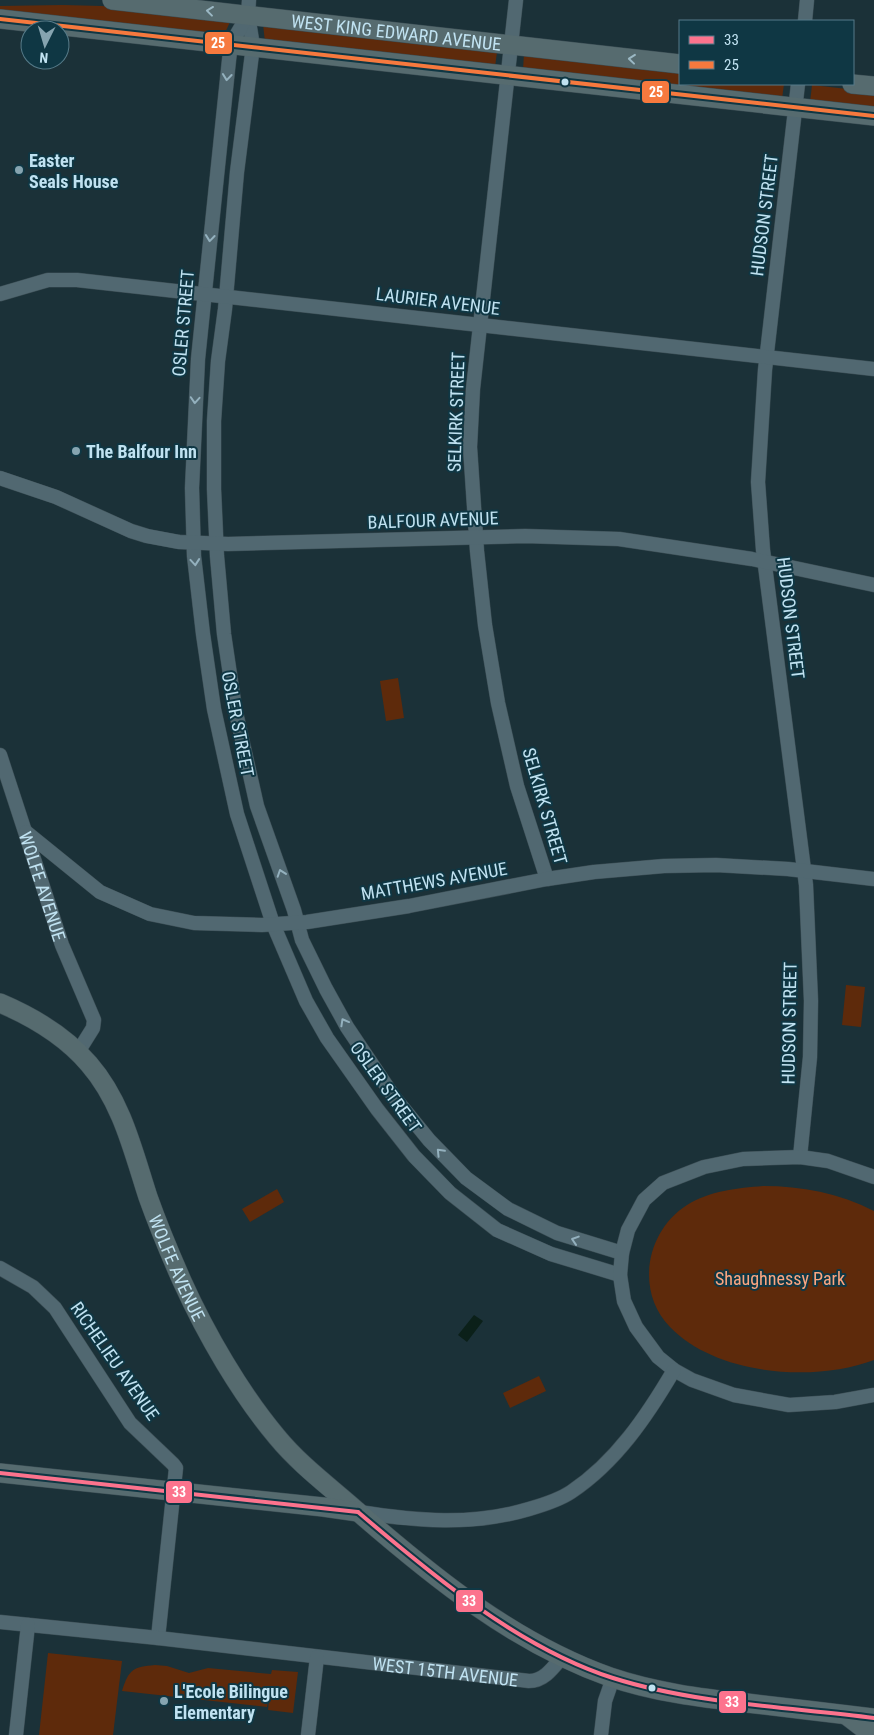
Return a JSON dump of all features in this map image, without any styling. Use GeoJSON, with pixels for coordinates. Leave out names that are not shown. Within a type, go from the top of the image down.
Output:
{"type":"FeatureCollection","features":[{"type":"Feature","properties":{"kind":"street","name":"WEST KING EDWARD AVENUE"},"geometry":{"type":"LineString","coordinates":[[112,0],[249,8],[511,45],[679,64]]}},
{"type":"Feature","properties":{"kind":"street","name":"SELKIRK STREET"},"geometry":{"type":"LineString","coordinates":[[516,0],[473,388],[470,447],[476,537],[486,625],[498,703],[517,786],[547,879]]}},
{"type":"Feature","properties":{"kind":"street"},"geometry":{"type":"LineString","coordinates":[[804,20],[807,0]]}},
{"type":"Feature","properties":{"kind":"street","name":"OSLER STREET"},"geometry":{"type":"LineString","coordinates":[[249,8],[231,44],[198,359],[192,488],[194,543],[203,634],[214,709],[237,814],[273,924],[306,1001],[327,1038],[377,1109],[414,1156],[450,1193],[497,1230],[551,1254],[620,1275]]}},
{"type":"Feature","properties":{"kind":"street","name":"OSLER STREET"},"geometry":{"type":"LineString","coordinates":[[249,8],[253,46],[237,172],[218,361],[214,421],[214,489],[224,634],[237,717],[257,806],[302,940],[312,961],[347,1027],[394,1097],[429,1140],[466,1178],[508,1210],[557,1234],[622,1253]]}},
{"type":"Feature","properties":{"kind":"street","name":"WEST KING EDWARD AVENUE"},"geometry":{"type":"LineString","coordinates":[[0,18],[874,116]]}},
{"type":"Feature","properties":{"kind":"street"},"geometry":{"type":"LineString","coordinates":[[854,84],[874,86]]}},
{"type":"Feature","properties":{"kind":"street","name":"HUDSON STREET"},"geometry":{"type":"LineString","coordinates":[[798,85],[766,357],[758,482],[764,561],[804,870],[811,1001],[810,1058],[800,1157]]}},
{"type":"Feature","properties":{"kind":"street","name":"LAURIER AVENUE"},"geometry":{"type":"LineString","coordinates":[[0,294],[35,283],[62,279],[874,369]]}},
{"type":"Feature","properties":{"kind":"street","name":"BALFOUR AVENUE"},"geometry":{"type":"LineString","coordinates":[[0,478],[56,497],[132,531],[163,540],[217,543],[525,536],[619,539],[764,561],[874,585]]}},
{"type":"Feature","properties":{"kind":"street","name":"WOLFE AVENUE"},"geometry":{"type":"LineString","coordinates":[[0,755],[62,945],[94,1020],[93,1028],[78,1052],[90,1065],[118,1109],[149,1201],[170,1252],[197,1312],[234,1376],[271,1429],[292,1454],[358,1512],[447,1585],[505,1626],[562,1657]]}},
{"type":"Feature","properties":{"kind":"street","name":"MATTHEWS AVENUE"},"geometry":{"type":"LineString","coordinates":[[26,832],[100,892],[150,914],[194,923],[297,923],[409,906],[547,879],[594,872],[664,866],[716,865],[804,870],[874,879]]}},
{"type":"Feature","properties":{"kind":"street"},"geometry":{"type":"LineString","coordinates":[[0,1002],[43,1025],[78,1052]]}},
{"type":"Feature","properties":{"kind":"street"},"geometry":{"type":"LineString","coordinates":[[874,1177],[828,1161],[800,1157],[743,1159],[704,1167],[663,1183],[644,1200],[628,1230],[622,1253],[620,1275],[624,1301],[636,1326],[658,1357],[674,1370],[692,1380],[734,1395],[789,1404],[835,1402],[874,1395]]}},
{"type":"Feature","properties":{"kind":"street","name":"RICHELIEU AVENUE"},"geometry":{"type":"LineString","coordinates":[[0,1268],[33,1287],[54,1308],[130,1423],[174,1464],[176,1474],[158,1638]]}},
{"type":"Feature","properties":{"kind":"street"},"geometry":{"type":"LineString","coordinates":[[0,1473],[323,1507],[407,1519],[462,1520],[507,1516],[543,1505],[571,1492],[603,1466],[630,1436],[650,1409],[674,1370]]}},
{"type":"Feature","properties":{"kind":"street","name":"WEST 15TH AVENUE"},"geometry":{"type":"LineString","coordinates":[[0,1622],[535,1681],[547,1674],[562,1657]]}},
{"type":"Feature","properties":{"kind":"street"},"geometry":{"type":"LineString","coordinates":[[16,1735],[28,1625]]}},
{"type":"Feature","properties":{"kind":"street"},"geometry":{"type":"LineString","coordinates":[[308,1735],[317,1657]]}},
{"type":"Feature","properties":{"kind":"street"},"geometry":{"type":"LineString","coordinates":[[562,1657],[613,1678],[670,1692],[710,1699],[874,1718]]}},
{"type":"Feature","properties":{"kind":"street"},"geometry":{"type":"LineString","coordinates":[[601,1735],[605,1701],[613,1678]]}},
{"type":"Feature","properties":{"kind":"street"},"geometry":{"type":"LineString","coordinates":[[846,1715],[872,1735]]}},
{"type":"Feature","properties":{"kind":"green space"},"geometry":{"type":"Polygon","coordinates":[[[0,6],[102,6],[224,19],[230,22],[224,35],[0,12],[0,6]]]}},
{"type":"Feature","properties":{"kind":"green space"},"geometry":{"type":"Polygon","coordinates":[[[263,24],[497,52],[495,67],[265,42],[263,24]]]}},
{"type":"Feature","properties":{"kind":"green space"},"geometry":{"type":"Polygon","coordinates":[[[524,53],[679,70],[679,85],[784,85],[782,99],[523,70],[524,53]]]}},
{"type":"Feature","properties":{"kind":"green space"},"geometry":{"type":"Polygon","coordinates":[[[812,85],[874,92],[874,110],[810,102],[812,85]]]}},
{"type":"Feature","properties":{"kind":"green space"},"geometry":{"type":"Polygon","coordinates":[[[398,678],[404,718],[386,721],[380,681],[398,678]]]}},
{"type":"Feature","properties":{"kind":"green space"},"geometry":{"type":"Polygon","coordinates":[[[846,985],[865,987],[861,1027],[842,1025],[846,985]]]}},
{"type":"Feature","properties":{"kind":"green space","name":"Shaughnessy Park"},"geometry":{"type":"Polygon","coordinates":[[[763,1186],[792,1187],[834,1195],[874,1211],[874,1360],[850,1367],[823,1371],[767,1370],[739,1365],[713,1356],[690,1343],[670,1327],[659,1312],[652,1296],[649,1279],[650,1262],[654,1246],[662,1230],[673,1216],[687,1205],[714,1193],[763,1186]]]}},
{"type":"Feature","properties":{"kind":"green space"},"geometry":{"type":"Polygon","coordinates":[[[277,1189],[284,1202],[250,1222],[242,1209],[277,1189]]]}},
{"type":"Feature","properties":{"kind":"green space"},"geometry":{"type":"Polygon","coordinates":[[[539,1376],[546,1391],[510,1408],[503,1393],[539,1376]]]}},
{"type":"Feature","properties":{"kind":"green space"},"geometry":{"type":"Polygon","coordinates":[[[48,1653],[122,1661],[113,1735],[39,1735],[48,1653]]]}},
{"type":"Feature","properties":{"kind":"green space"},"geometry":{"type":"Polygon","coordinates":[[[155,1665],[167,1666],[189,1673],[208,1668],[271,1674],[272,1670],[298,1672],[293,1713],[268,1710],[270,1688],[267,1707],[122,1691],[127,1678],[133,1670],[155,1665]]]}},
{"type":"Feature","properties":{"kind":"shaded area"},"geometry":{"type":"Polygon","coordinates":[[[474,1315],[483,1321],[467,1342],[458,1335],[474,1315]]]}},
{"type":"Feature","properties":{"kind":"transit line","name":"25"},"geometry":{"type":"LineString","coordinates":[[0,19],[874,116]]}},
{"type":"Feature","properties":{"kind":"transit line","name":"33"},"geometry":{"type":"LineString","coordinates":[[0,1473],[358,1512]]}},
{"type":"Feature","properties":{"kind":"transit line","name":"33"},"geometry":{"type":"LineString","coordinates":[[358,1512],[446,1584],[478,1607],[511,1629],[578,1665],[613,1678],[676,1694],[742,1704],[874,1718]]}},
{"type":"Feature","properties":{"kind":"place","name":"Easter Seals House"},"geometry":{"type":"Point","coordinates":[19,170]}},
{"type":"Feature","properties":{"kind":"place","name":"The Balfour Inn"},"geometry":{"type":"Point","coordinates":[76,451]}},
{"type":"Feature","properties":{"kind":"place","name":"L'Ecole Bilingue Elementary"},"geometry":{"type":"Point","coordinates":[164,1701]}}]}
